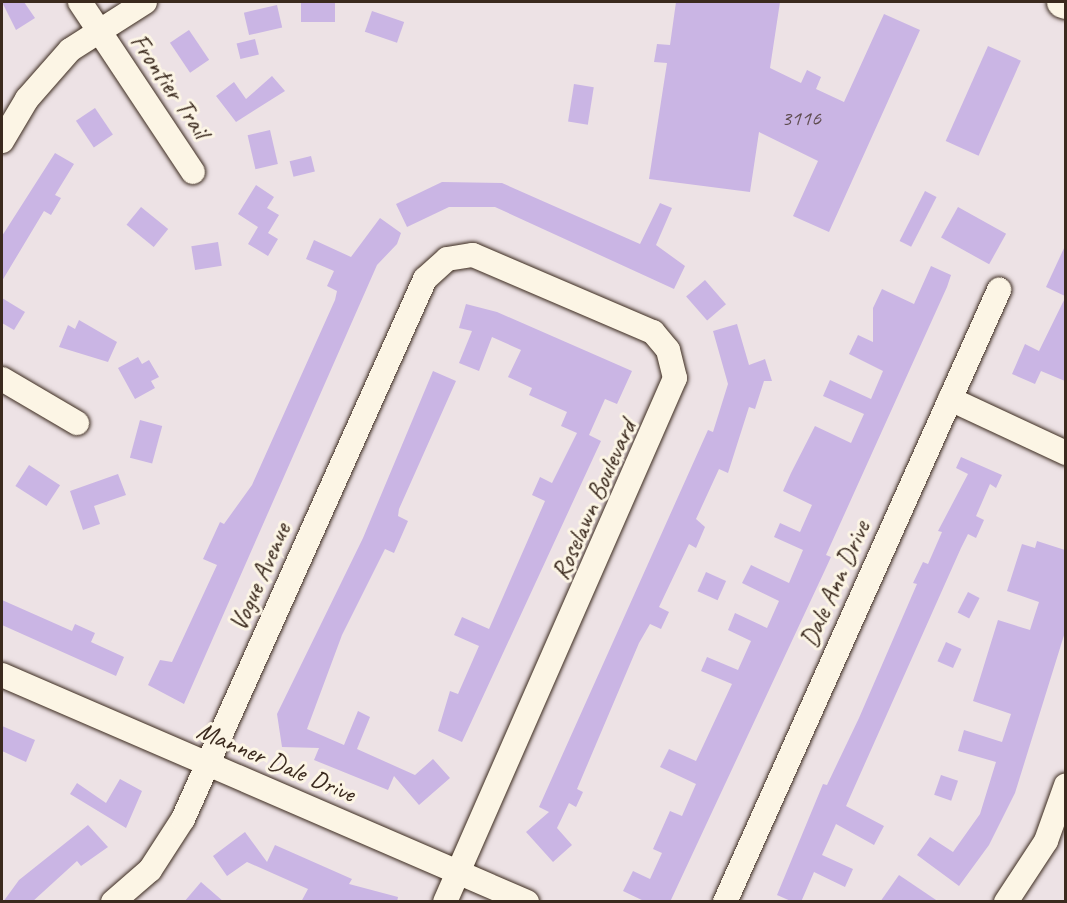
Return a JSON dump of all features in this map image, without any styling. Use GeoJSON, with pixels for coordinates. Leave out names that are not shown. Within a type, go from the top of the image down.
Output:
{"type":"FeatureCollection","features":[{"type":"Feature","properties":{"kind":"street","name":"Frontier Trail"},"geometry":{"type":"LineString","coordinates":[[80,2],[193,172]]}},
{"type":"Feature","properties":{"kind":"street"},"geometry":{"type":"LineString","coordinates":[[2,141],[48,72],[98,29],[145,2]]}},
{"type":"Feature","properties":{"kind":"street","name":"Roselawn Boulevard"},"geometry":{"type":"LineString","coordinates":[[441,263],[459,256],[487,257],[634,322],[662,340],[675,378],[445,902]]}},
{"type":"Feature","properties":{"kind":"street","name":"Vogue Avenue"},"geometry":{"type":"LineString","coordinates":[[113,902],[150,870],[169,844],[425,279],[441,263]]}},
{"type":"Feature","properties":{"kind":"street","name":"Dale Ann Drive"},"geometry":{"type":"LineString","coordinates":[[725,902],[999,290]]}},
{"type":"Feature","properties":{"kind":"street"},"geometry":{"type":"LineString","coordinates":[[2,379],[77,423]]}},
{"type":"Feature","properties":{"kind":"street"},"geometry":{"type":"LineString","coordinates":[[950,399],[1065,453]]}},
{"type":"Feature","properties":{"kind":"street","name":"Manner Dale Drive"},"geometry":{"type":"LineString","coordinates":[[2,675],[527,902]]}},
{"type":"Feature","properties":{"kind":"street"},"geometry":{"type":"LineString","coordinates":[[1006,902],[1046,841],[1065,785]]}},
{"type":"Feature","properties":{"kind":"building"},"geometry":{"type":"Polygon","coordinates":[[[2,2],[24,2],[35,18],[16,30],[2,2]]]}},
{"type":"Feature","properties":{"kind":"building"},"geometry":{"type":"Polygon","coordinates":[[[301,2],[335,2],[335,22],[301,22],[301,2]]]}},
{"type":"Feature","properties":{"kind":"building"},"geometry":{"type":"Polygon","coordinates":[[[676,2],[780,2],[770,68],[801,83],[807,70],[821,77],[816,89],[844,102],[884,14],[920,30],[829,232],[793,216],[818,161],[759,132],[750,192],[649,179],[667,63],[654,62],[657,44],[670,45],[676,2]]]}},
{"type":"Feature","properties":{"kind":"building"},"geometry":{"type":"Polygon","coordinates":[[[277,5],[282,27],[249,35],[244,13],[277,5]]]}},
{"type":"Feature","properties":{"kind":"building"},"geometry":{"type":"Polygon","coordinates":[[[372,11],[404,22],[397,43],[365,32],[372,11]]]}},
{"type":"Feature","properties":{"kind":"building"},"geometry":{"type":"Polygon","coordinates":[[[189,30],[209,60],[190,73],[170,43],[189,30]]]}},
{"type":"Feature","properties":{"kind":"building"},"geometry":{"type":"Polygon","coordinates":[[[255,39],[259,55],[240,59],[237,44],[255,39]]]}},
{"type":"Feature","properties":{"kind":"building"},"geometry":{"type":"Polygon","coordinates":[[[988,46],[1021,61],[979,156],[946,141],[988,46]]]}},
{"type":"Feature","properties":{"kind":"building"},"geometry":{"type":"Polygon","coordinates":[[[272,76],[285,91],[236,122],[216,96],[234,82],[246,99],[272,76]]]}},
{"type":"Feature","properties":{"kind":"building"},"geometry":{"type":"Polygon","coordinates":[[[574,84],[594,87],[588,125],[568,122],[574,84]]]}},
{"type":"Feature","properties":{"kind":"building"},"geometry":{"type":"Polygon","coordinates":[[[95,108],[113,135],[94,147],[76,121],[95,108]]]}},
{"type":"Feature","properties":{"kind":"building"},"geometry":{"type":"Polygon","coordinates":[[[270,130],[278,164],[255,169],[248,135],[270,130]]]}},
{"type":"Feature","properties":{"kind":"building"},"geometry":{"type":"Polygon","coordinates":[[[55,153],[74,164],[55,195],[61,198],[51,215],[44,211],[2,281],[2,236],[55,153]]]}},
{"type":"Feature","properties":{"kind":"building"},"geometry":{"type":"Polygon","coordinates":[[[311,156],[315,172],[294,177],[290,161],[311,156]]]}},
{"type":"Feature","properties":{"kind":"building"},"geometry":{"type":"Polygon","coordinates":[[[442,182],[502,183],[640,244],[660,203],[672,208],[656,245],[685,266],[674,289],[495,207],[449,207],[407,227],[396,204],[442,182]]]}},
{"type":"Feature","properties":{"kind":"building"},"geometry":{"type":"Polygon","coordinates":[[[256,185],[274,197],[267,208],[279,215],[268,233],[278,239],[268,256],[248,244],[258,227],[238,214],[256,185]]]}},
{"type":"Feature","properties":{"kind":"building"},"geometry":{"type":"Polygon","coordinates":[[[925,191],[937,197],[911,247],[900,241],[925,191]]]}},
{"type":"Feature","properties":{"kind":"building"},"geometry":{"type":"Polygon","coordinates":[[[141,207],[168,229],[154,247],[127,225],[141,207]]]}},
{"type":"Feature","properties":{"kind":"building"},"geometry":{"type":"Polygon","coordinates":[[[958,207],[1006,234],[989,264],[941,238],[958,207]]]}},
{"type":"Feature","properties":{"kind":"building"},"geometry":{"type":"Polygon","coordinates":[[[380,218],[401,233],[397,244],[377,265],[184,704],[148,685],[160,660],[172,662],[217,565],[203,559],[220,522],[224,524],[252,485],[335,300],[337,291],[327,286],[334,271],[306,259],[314,240],[351,257],[380,218]]]}},
{"type":"Feature","properties":{"kind":"building"},"geometry":{"type":"Polygon","coordinates":[[[218,242],[222,266],[195,270],[191,246],[218,242]]]}},
{"type":"Feature","properties":{"kind":"building"},"geometry":{"type":"Polygon","coordinates":[[[1065,246],[1065,296],[1046,287],[1065,246]]]}},
{"type":"Feature","properties":{"kind":"building"},"geometry":{"type":"Polygon","coordinates":[[[931,266],[951,275],[947,287],[826,555],[831,557],[670,902],[646,902],[623,891],[633,871],[650,879],[662,853],[653,849],[670,811],[682,816],[696,784],[660,767],[669,749],[696,761],[732,684],[701,671],[707,657],[738,670],[751,641],[728,630],[735,613],[767,628],[779,601],[742,583],[751,565],[789,583],[803,550],[774,537],[780,523],[800,532],[812,505],[783,491],[791,473],[815,426],[851,443],[864,414],[823,396],[830,380],[871,399],[883,371],[849,354],[858,335],[873,342],[873,308],[882,289],[914,304],[931,266]]]}},
{"type":"Feature","properties":{"kind":"building"},"geometry":{"type":"Polygon","coordinates":[[[705,280],[726,304],[707,321],[686,296],[705,280]]]}},
{"type":"Feature","properties":{"kind":"building"},"geometry":{"type":"Polygon","coordinates":[[[2,298],[25,312],[14,330],[2,323],[2,298]]]}},
{"type":"Feature","properties":{"kind":"building"},"geometry":{"type":"Polygon","coordinates":[[[1065,298],[1065,381],[1041,371],[1035,384],[1012,374],[1025,344],[1039,351],[1065,298]]]}},
{"type":"Feature","properties":{"kind":"building"},"geometry":{"type":"Polygon","coordinates":[[[466,304],[497,312],[632,371],[617,404],[605,399],[589,435],[601,441],[462,742],[438,731],[450,691],[458,694],[479,646],[454,635],[462,617],[489,629],[545,501],[532,495],[540,477],[552,483],[577,433],[561,426],[567,412],[529,395],[532,388],[508,377],[521,350],[492,337],[479,371],[459,363],[472,331],[459,328],[466,304]]]}},
{"type":"Feature","properties":{"kind":"building"},"geometry":{"type":"Polygon","coordinates":[[[79,320],[117,342],[108,362],[59,347],[68,325],[75,329],[79,320]]]}},
{"type":"Feature","properties":{"kind":"building"},"geometry":{"type":"Polygon","coordinates":[[[737,324],[749,365],[765,359],[772,381],[764,381],[755,409],[749,407],[728,473],[719,469],[696,519],[705,527],[696,548],[689,544],[659,607],[669,612],[661,629],[650,624],[639,643],[577,789],[583,792],[576,807],[569,803],[557,828],[572,845],[553,862],[526,832],[549,812],[539,807],[708,430],[713,432],[728,384],[713,331],[737,324]]]}},
{"type":"Feature","properties":{"kind":"building"},"geometry":{"type":"Polygon","coordinates":[[[138,357],[142,364],[149,360],[159,377],[151,381],[155,388],[135,399],[118,368],[138,357]]]}},
{"type":"Feature","properties":{"kind":"building"},"geometry":{"type":"Polygon","coordinates":[[[433,371],[456,381],[399,509],[398,516],[408,521],[394,553],[385,549],[342,635],[307,729],[344,745],[358,711],[370,717],[357,749],[415,775],[433,759],[450,778],[419,805],[394,776],[388,790],[314,760],[319,748],[282,747],[277,714],[363,538],[433,371]]]}},
{"type":"Feature","properties":{"kind":"building"},"geometry":{"type":"Polygon","coordinates":[[[140,420],[162,426],[152,464],[130,458],[140,420]]]}},
{"type":"Feature","properties":{"kind":"building"},"geometry":{"type":"Polygon","coordinates":[[[961,457],[1002,475],[996,488],[990,484],[976,516],[984,520],[976,538],[968,534],[961,548],[846,806],[884,826],[874,845],[836,824],[822,855],[853,869],[845,887],[814,872],[801,902],[793,902],[777,895],[823,784],[827,785],[859,718],[917,584],[913,583],[923,562],[928,564],[942,532],[938,531],[968,474],[956,468],[961,457]]]}},
{"type":"Feature","properties":{"kind":"building"},"geometry":{"type":"Polygon","coordinates":[[[29,465],[60,485],[46,506],[15,486],[29,465]]]}},
{"type":"Feature","properties":{"kind":"building"},"geometry":{"type":"Polygon","coordinates":[[[118,474],[126,495],[94,506],[100,524],[83,530],[70,491],[118,474]]]}},
{"type":"Feature","properties":{"kind":"building"},"geometry":{"type":"Polygon","coordinates":[[[1037,541],[1065,550],[1065,632],[1015,793],[989,845],[959,886],[917,855],[930,837],[953,852],[980,814],[996,762],[958,751],[964,730],[1002,742],[1011,714],[973,701],[998,620],[1030,630],[1039,602],[1007,591],[1022,544],[1035,548],[1037,541]]]}},
{"type":"Feature","properties":{"kind":"building"},"geometry":{"type":"Polygon","coordinates":[[[706,572],[726,581],[718,600],[697,591],[706,572]]]}},
{"type":"Feature","properties":{"kind":"building"},"geometry":{"type":"Polygon","coordinates":[[[968,592],[980,598],[969,618],[958,612],[968,592]]]}},
{"type":"Feature","properties":{"kind":"building"},"geometry":{"type":"Polygon","coordinates":[[[2,600],[72,631],[75,624],[95,633],[91,642],[124,657],[116,676],[2,625],[2,600]]]}},
{"type":"Feature","properties":{"kind":"building"},"geometry":{"type":"Polygon","coordinates":[[[946,642],[962,649],[953,668],[937,661],[946,642]]]}},
{"type":"Feature","properties":{"kind":"building"},"geometry":{"type":"Polygon","coordinates":[[[2,726],[35,740],[26,762],[2,751],[2,726]]]}},
{"type":"Feature","properties":{"kind":"building"},"geometry":{"type":"Polygon","coordinates":[[[941,775],[958,781],[951,801],[934,795],[941,775]]]}},
{"type":"Feature","properties":{"kind":"building"},"geometry":{"type":"Polygon","coordinates":[[[120,779],[142,791],[126,828],[70,794],[77,783],[106,803],[120,779]]]}},
{"type":"Feature","properties":{"kind":"building"},"geometry":{"type":"Polygon","coordinates":[[[88,825],[108,847],[81,866],[77,861],[32,902],[3,902],[19,880],[88,825]]]}},
{"type":"Feature","properties":{"kind":"building"},"geometry":{"type":"Polygon","coordinates":[[[245,832],[267,862],[275,845],[352,879],[349,884],[398,897],[397,902],[301,902],[308,889],[247,862],[227,876],[213,856],[245,832]]]}},
{"type":"Feature","properties":{"kind":"building"},"geometry":{"type":"Polygon","coordinates":[[[899,875],[939,902],[880,902],[899,875]]]}},
{"type":"Feature","properties":{"kind":"building"},"geometry":{"type":"Polygon","coordinates":[[[201,882],[224,902],[184,902],[201,882]]]}}]}
